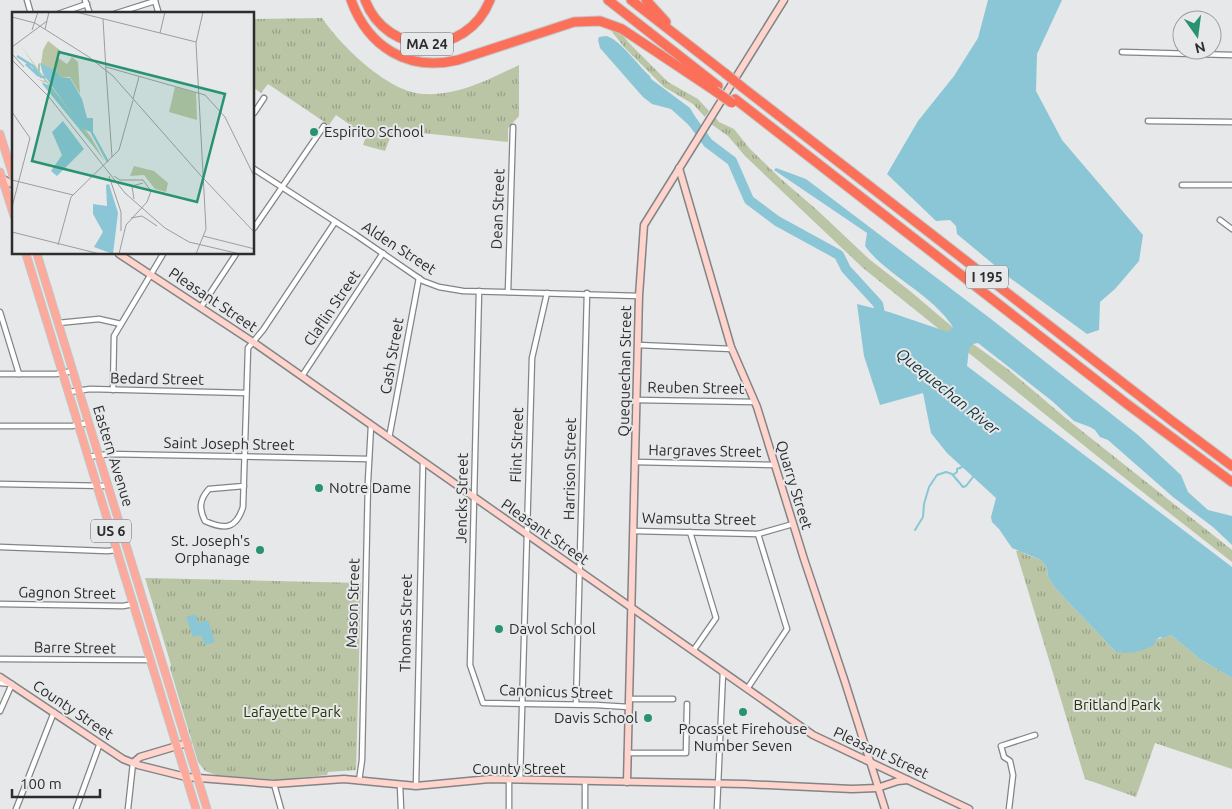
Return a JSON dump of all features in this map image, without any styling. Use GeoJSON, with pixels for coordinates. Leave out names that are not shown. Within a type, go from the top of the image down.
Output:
{"type":"FeatureCollection","features":[{"type":"Feature","properties":{"kind":"highway"},"geometry":{"type":"LineString","coordinates":[[350,0],[364,26],[379,43],[401,56],[429,63],[458,60],[582,20],[600,21],[615,26],[717,89]]}},
{"type":"Feature","properties":{"kind":"highway","name":"MA 24"},"geometry":{"type":"LineString","coordinates":[[365,0],[372,15],[387,30],[406,40],[429,44],[448,40],[466,31],[481,17],[490,0]]}},
{"type":"Feature","properties":{"kind":"highway","name":"I 195"},"geometry":{"type":"LineString","coordinates":[[608,0],[717,89],[780,134],[1127,404],[1232,483]]}},
{"type":"Feature","properties":{"kind":"highway","name":"I 195"},"geometry":{"type":"LineString","coordinates":[[631,0],[1232,466]]}},
{"type":"Feature","properties":{"kind":"highway"},"geometry":{"type":"LineString","coordinates":[[646,0],[681,39]]}},
{"type":"Feature","properties":{"kind":"main road"},"geometry":{"type":"LineString","coordinates":[[0,134],[12,173]]}},
{"type":"Feature","properties":{"kind":"main road"},"geometry":{"type":"LineString","coordinates":[[1,176],[12,210]]}},
{"type":"Feature","properties":{"kind":"main road","name":"Eastern Avenue"},"geometry":{"type":"LineString","coordinates":[[26,255],[196,809]]}},
{"type":"Feature","properties":{"kind":"main road","name":"Eastern Avenue"},"geometry":{"type":"LineString","coordinates":[[37,255],[207,809]]}},
{"type":"Feature","properties":{"kind":"street","name":"Quequechan Street"},"geometry":{"type":"LineString","coordinates":[[627,782],[639,296],[643,227],[784,0]]}},
{"type":"Feature","properties":{"kind":"street"},"geometry":{"type":"LineString","coordinates":[[120,12],[155,1]]}},
{"type":"Feature","properties":{"kind":"street"},"geometry":{"type":"LineString","coordinates":[[63,12],[86,2]]}},
{"type":"Feature","properties":{"kind":"street"},"geometry":{"type":"LineString","coordinates":[[1122,52],[1232,56]]}},
{"type":"Feature","properties":{"kind":"street"},"geometry":{"type":"LineString","coordinates":[[255,112],[264,98]]}},
{"type":"Feature","properties":{"kind":"street"},"geometry":{"type":"LineString","coordinates":[[1148,121],[1232,122]]}},
{"type":"Feature","properties":{"kind":"street"},"geometry":{"type":"LineString","coordinates":[[255,226],[324,126]]}},
{"type":"Feature","properties":{"kind":"street","name":"Dean Street"},"geometry":{"type":"LineString","coordinates":[[508,292],[513,127]]}},
{"type":"Feature","properties":{"kind":"street","name":"Quarry Street"},"geometry":{"type":"LineString","coordinates":[[679,168],[732,349],[755,402],[885,809]]}},
{"type":"Feature","properties":{"kind":"street","name":"Alden Street"},"geometry":{"type":"LineString","coordinates":[[255,170],[419,278],[444,288],[479,291],[639,296]]}},
{"type":"Feature","properties":{"kind":"street"},"geometry":{"type":"LineString","coordinates":[[1,176],[12,184]]}},
{"type":"Feature","properties":{"kind":"street"},"geometry":{"type":"LineString","coordinates":[[1182,185],[1232,185]]}},
{"type":"Feature","properties":{"kind":"street"},"geometry":{"type":"LineString","coordinates":[[1220,220],[1232,229]]}},
{"type":"Feature","properties":{"kind":"street"},"geometry":{"type":"LineString","coordinates":[[244,486],[209,489],[200,504],[200,513],[205,522],[216,527],[229,526],[235,524],[240,518],[244,508],[248,348],[263,330],[335,222]]}},
{"type":"Feature","properties":{"kind":"street","name":"Claflin Street"},"geometry":{"type":"LineString","coordinates":[[302,376],[383,253]]}},
{"type":"Feature","properties":{"kind":"street","name":"Pleasant Street"},"geometry":{"type":"LineString","coordinates":[[122,255],[302,376],[813,735],[969,809]]}},
{"type":"Feature","properties":{"kind":"street"},"geometry":{"type":"LineString","coordinates":[[113,390],[114,336],[162,255]]}},
{"type":"Feature","properties":{"kind":"street"},"geometry":{"type":"LineString","coordinates":[[201,307],[235,255]]}},
{"type":"Feature","properties":{"kind":"street","name":"Cash Street"},"geometry":{"type":"LineString","coordinates":[[389,438],[419,278]]}},
{"type":"Feature","properties":{"kind":"street","name":"Jencks Street"},"geometry":{"type":"LineString","coordinates":[[479,291],[476,384],[476,498],[470,665],[483,703]]}},
{"type":"Feature","properties":{"kind":"street","name":"Flint Street"},"geometry":{"type":"LineString","coordinates":[[520,780],[532,358],[547,293]]}},
{"type":"Feature","properties":{"kind":"street","name":"Harrison Street"},"geometry":{"type":"LineString","coordinates":[[576,704],[587,293]]}},
{"type":"Feature","properties":{"kind":"street"},"geometry":{"type":"LineString","coordinates":[[0,312],[19,374]]}},
{"type":"Feature","properties":{"kind":"street"},"geometry":{"type":"LineString","coordinates":[[58,323],[99,319],[121,324]]}},
{"type":"Feature","properties":{"kind":"street"},"geometry":{"type":"LineString","coordinates":[[638,346],[732,349]]}},
{"type":"Feature","properties":{"kind":"street"},"geometry":{"type":"LineString","coordinates":[[0,374],[63,373],[73,371]]}},
{"type":"Feature","properties":{"kind":"street","name":"Bedard Street"},"geometry":{"type":"LineString","coordinates":[[68,392],[78,390],[113,390],[246,393]]}},
{"type":"Feature","properties":{"kind":"street","name":"Reuben Street"},"geometry":{"type":"LineString","coordinates":[[637,400],[755,402]]}},
{"type":"Feature","properties":{"kind":"street"},"geometry":{"type":"LineString","coordinates":[[0,426],[79,425],[88,423]]}},
{"type":"Feature","properties":{"kind":"street","name":"Mason Street"},"geometry":{"type":"LineString","coordinates":[[359,781],[362,760],[371,426]]}},
{"type":"Feature","properties":{"kind":"street","name":"Saint Joseph Street"},"geometry":{"type":"LineString","coordinates":[[88,457],[98,455],[369,459]]}},
{"type":"Feature","properties":{"kind":"street","name":"Thomas Street"},"geometry":{"type":"LineString","coordinates":[[416,786],[423,462]]}},
{"type":"Feature","properties":{"kind":"street","name":"Hargraves Street"},"geometry":{"type":"LineString","coordinates":[[635,462],[775,465]]}},
{"type":"Feature","properties":{"kind":"street"},"geometry":{"type":"LineString","coordinates":[[0,484],[108,486]]}},
{"type":"Feature","properties":{"kind":"street","name":"Wamsutta Street"},"geometry":{"type":"LineString","coordinates":[[634,531],[758,534],[793,524]]}},
{"type":"Feature","properties":{"kind":"street"},"geometry":{"type":"LineString","coordinates":[[690,532],[716,618],[694,651]]}},
{"type":"Feature","properties":{"kind":"street"},"geometry":{"type":"LineString","coordinates":[[747,689],[787,629],[758,534]]}},
{"type":"Feature","properties":{"kind":"street"},"geometry":{"type":"LineString","coordinates":[[0,547],[117,550]]}},
{"type":"Feature","properties":{"kind":"street","name":"Gagnon Street"},"geometry":{"type":"LineString","coordinates":[[0,604],[123,606],[134,604]]}},
{"type":"Feature","properties":{"kind":"street","name":"Barre Street"},"geometry":{"type":"LineString","coordinates":[[0,659],[150,660]]}},
{"type":"Feature","properties":{"kind":"street"},"geometry":{"type":"LineString","coordinates":[[717,809],[723,672]]}},
{"type":"Feature","properties":{"kind":"street","name":"County Street"},"geometry":{"type":"LineString","coordinates":[[0,677],[117,756],[132,764],[198,779],[274,784],[332,779],[416,786],[482,780],[718,783],[852,789],[877,788],[908,780]]}},
{"type":"Feature","properties":{"kind":"street"},"geometry":{"type":"LineString","coordinates":[[0,683],[12,684],[0,711]]}},
{"type":"Feature","properties":{"kind":"street"},"geometry":{"type":"LineString","coordinates":[[629,699],[673,699]]}},
{"type":"Feature","properties":{"kind":"street","name":"Canonicus Street"},"geometry":{"type":"LineString","coordinates":[[483,703],[576,704],[629,707]]}},
{"type":"Feature","properties":{"kind":"street"},"geometry":{"type":"LineString","coordinates":[[627,753],[686,753],[687,704]]}},
{"type":"Feature","properties":{"kind":"street"},"geometry":{"type":"LineString","coordinates":[[16,809],[54,712]]}},
{"type":"Feature","properties":{"kind":"street"},"geometry":{"type":"LineString","coordinates":[[1009,809],[1013,775],[1010,762],[1004,757],[1001,746],[1035,735]]}},
{"type":"Feature","properties":{"kind":"street"},"geometry":{"type":"LineString","coordinates":[[76,809],[100,743]]}},
{"type":"Feature","properties":{"kind":"street"},"geometry":{"type":"LineString","coordinates":[[128,809],[132,764],[137,758],[187,743]]}},
{"type":"Feature","properties":{"kind":"street"},"geometry":{"type":"LineString","coordinates":[[509,780],[509,809]]}},
{"type":"Feature","properties":{"kind":"street"},"geometry":{"type":"LineString","coordinates":[[585,781],[585,809]]}},
{"type":"Feature","properties":{"kind":"street"},"geometry":{"type":"LineString","coordinates":[[274,784],[281,809]]}},
{"type":"Feature","properties":{"kind":"street"},"geometry":{"type":"LineString","coordinates":[[400,785],[401,809]]}},
{"type":"Feature","properties":{"kind":"green space"},"geometry":{"type":"Polygon","coordinates":[[[322,18],[341,42],[367,66],[381,77],[410,92],[437,94],[449,92],[473,86],[519,65],[519,116],[508,128],[508,142],[393,130],[385,151],[363,145],[366,136],[336,115],[329,125],[268,84],[261,93],[255,89],[255,19],[322,18]]]}},
{"type":"Feature","properties":{"kind":"green space"},"geometry":{"type":"Polygon","coordinates":[[[605,23],[616,27],[629,43],[668,82],[698,99],[709,111],[705,117],[693,104],[664,87],[624,47],[605,23]]]}},
{"type":"Feature","properties":{"kind":"green space"},"geometry":{"type":"Polygon","coordinates":[[[716,118],[719,122],[734,129],[750,149],[781,179],[869,259],[1232,550],[1232,562],[863,268],[745,156],[728,136],[711,124],[716,118]]]}},
{"type":"Feature","properties":{"kind":"green space","name":"Britland Park"},"geometry":{"type":"Polygon","coordinates":[[[1016,551],[1021,551],[1041,560],[1047,568],[1048,577],[1055,588],[1116,652],[1171,635],[1200,659],[1232,678],[1232,769],[1155,743],[1136,797],[1085,779],[1016,551]]]}},
{"type":"Feature","properties":{"kind":"green space","name":"Lafayette Park"},"geometry":{"type":"Polygon","coordinates":[[[145,578],[361,583],[356,770],[328,772],[327,775],[279,780],[216,775],[205,771],[198,762],[145,578]]]}},
{"type":"Feature","properties":{"kind":"water"},"geometry":{"type":"Polygon","coordinates":[[[988,0],[1062,0],[1037,54],[1036,91],[1062,140],[1143,235],[1139,261],[1115,289],[1100,302],[1099,330],[1087,334],[1010,278],[957,234],[956,226],[950,220],[936,221],[887,174],[918,121],[954,76],[978,38],[988,0]]]}},
{"type":"Feature","properties":{"kind":"water"},"geometry":{"type":"Polygon","coordinates":[[[606,36],[623,47],[651,79],[690,108],[698,122],[692,128],[671,109],[652,104],[643,97],[600,48],[599,37],[606,36]]]}},
{"type":"Feature","properties":{"kind":"water"},"geometry":{"type":"Polygon","coordinates":[[[776,168],[806,179],[991,319],[1138,435],[1181,475],[1188,492],[1208,510],[1232,516],[1232,545],[1108,440],[1100,437],[1095,430],[1074,421],[1052,401],[978,343],[973,344],[969,349],[967,366],[1232,567],[1232,678],[1200,659],[1171,635],[1163,638],[1160,637],[1156,640],[1155,644],[1141,651],[1116,652],[1055,588],[1048,577],[1047,568],[1041,560],[1012,548],[992,522],[991,517],[996,498],[947,453],[931,433],[923,393],[880,405],[864,356],[857,304],[889,312],[948,332],[953,327],[933,304],[874,257],[865,246],[867,233],[774,170],[776,168]]]}},
{"type":"Feature","properties":{"kind":"water"},"geometry":{"type":"Polygon","coordinates":[[[196,614],[198,623],[208,620],[215,642],[205,645],[201,635],[193,637],[186,617],[196,614]]]}},
{"type":"Feature","properties":{"kind":"waterway","name":"Quequechan River"},"geometry":{"type":"LineString","coordinates":[[687,114],[708,143],[732,161],[749,200],[777,221],[839,255],[846,269],[878,304],[882,322]]}},
{"type":"Feature","properties":{"kind":"waterway"},"geometry":{"type":"LineString","coordinates":[[953,475],[957,472],[957,469],[962,467]]}},
{"type":"Feature","properties":{"kind":"waterway"},"geometry":{"type":"LineString","coordinates":[[915,530],[923,517],[924,504],[929,487],[937,475],[946,472],[952,474],[963,487],[973,477]]}},
{"type":"Feature","properties":{"kind":"place","name":"Espirito School"},"geometry":{"type":"Point","coordinates":[314,132]}},
{"type":"Feature","properties":{"kind":"place","name":"Notre Dame"},"geometry":{"type":"Point","coordinates":[319,488]}},
{"type":"Feature","properties":{"kind":"place","name":"St. Joseph's Orphanage"},"geometry":{"type":"Point","coordinates":[260,550]}},
{"type":"Feature","properties":{"kind":"place","name":"Davol School"},"geometry":{"type":"Point","coordinates":[499,629]}},
{"type":"Feature","properties":{"kind":"place","name":"Pocasset Firehouse Number Seven"},"geometry":{"type":"Point","coordinates":[743,712]}},
{"type":"Feature","properties":{"kind":"place","name":"Davis School"},"geometry":{"type":"Point","coordinates":[648,718]}}]}
